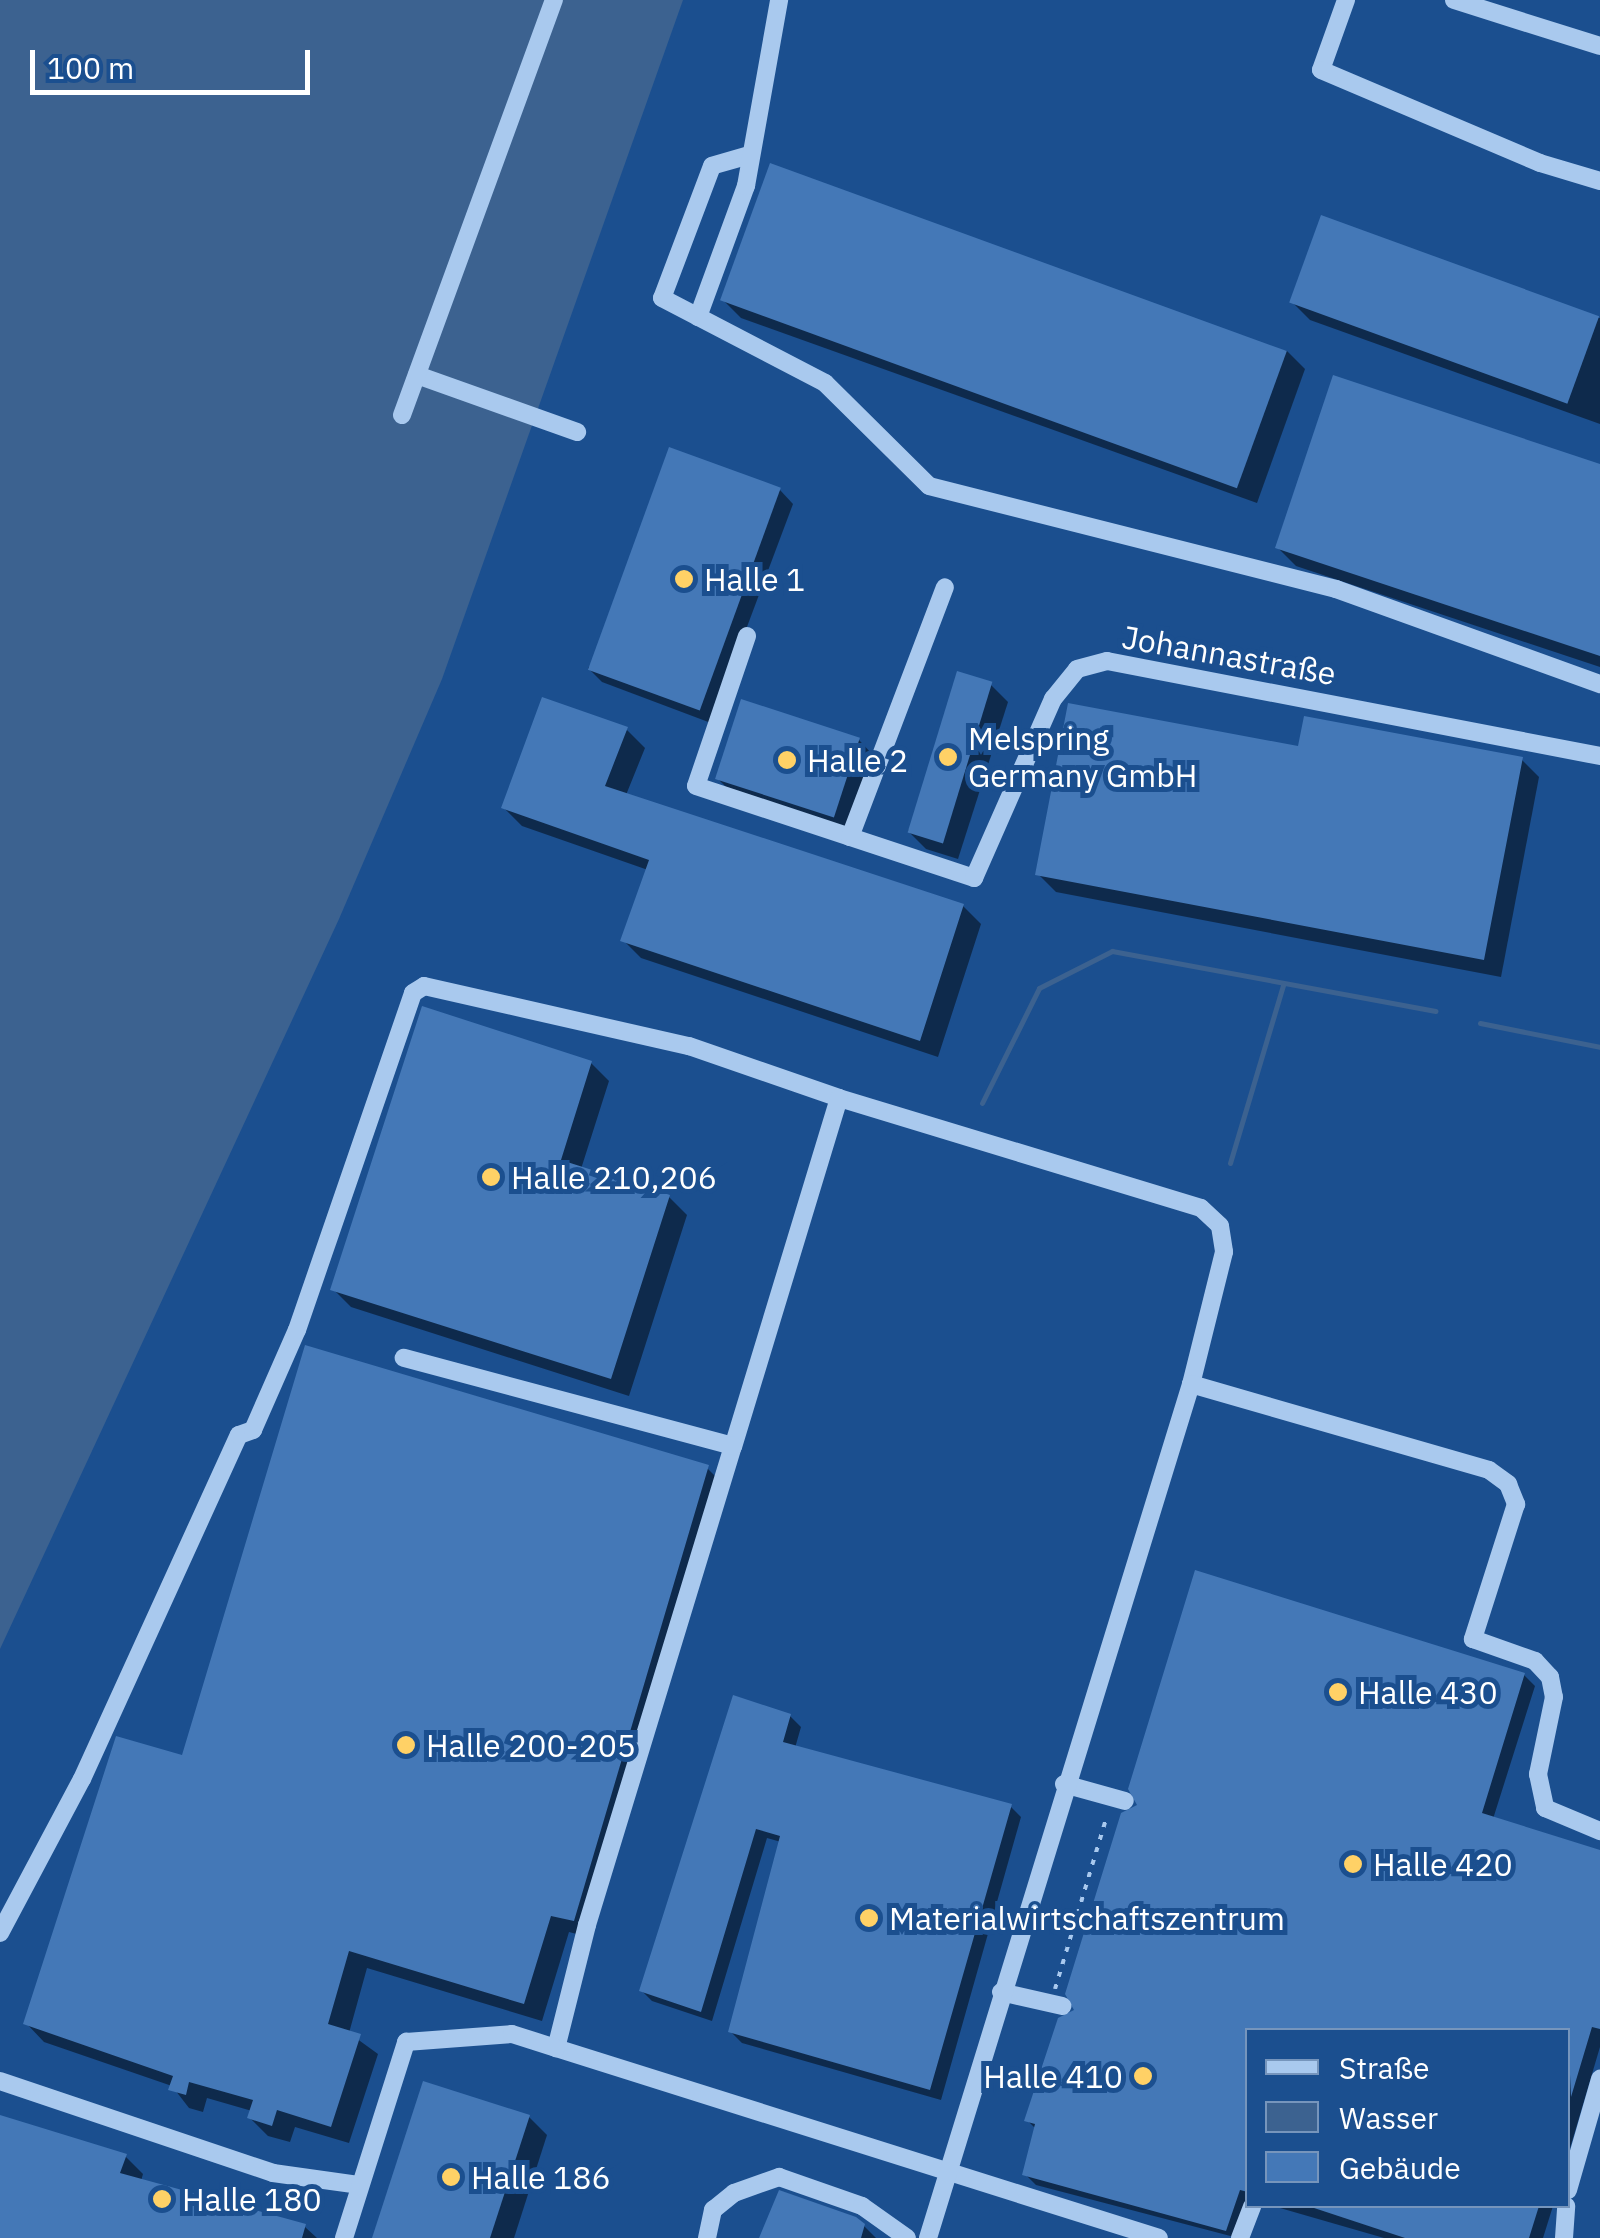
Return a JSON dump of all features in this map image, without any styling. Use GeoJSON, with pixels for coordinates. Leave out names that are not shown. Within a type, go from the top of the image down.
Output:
{"type":"FeatureCollection","features":[{"type":"Feature","properties":{"kind":"street"},"geometry":{"type":"LineString","coordinates":[[402,415],[554,0]]}},
{"type":"Feature","properties":{"kind":"street"},"geometry":{"type":"LineString","coordinates":[[698,317],[746,186],[746,156],[779,0]]}},
{"type":"Feature","properties":{"kind":"street"},"geometry":{"type":"LineString","coordinates":[[1346,0],[1321,70],[1540,163],[1600,182]]}},
{"type":"Feature","properties":{"kind":"street"},"geometry":{"type":"LineString","coordinates":[[1454,0],[1600,46]]}},
{"type":"Feature","properties":{"kind":"street"},"geometry":{"type":"LineString","coordinates":[[746,156],[712,166],[662,298],[825,383],[929,486],[1336,590],[1600,684]]}},
{"type":"Feature","properties":{"kind":"street"},"geometry":{"type":"LineString","coordinates":[[417,374],[577,432]]}},
{"type":"Feature","properties":{"kind":"street"},"geometry":{"type":"LineString","coordinates":[[747,636],[696,786],[850,837],[945,587]]}},
{"type":"Feature","properties":{"kind":"street","name":"Johannastraße"},"geometry":{"type":"LineString","coordinates":[[850,837],[974,878],[1052,699],[1077,669],[1107,661],[1600,756]]}},
{"type":"Feature","properties":{"kind":"street"},"geometry":{"type":"LineString","coordinates":[[0,1933],[82,1779],[238,1435],[253,1430],[290,1346],[412,993],[424,986],[690,1046],[839,1098],[1201,1208],[1220,1226],[1224,1252],[1192,1384],[1064,1784],[928,2238]]}},
{"type":"Feature","properties":{"kind":"street"},"geometry":{"type":"LineString","coordinates":[[556,2048],[587,1924],[839,1098]]}},
{"type":"Feature","properties":{"kind":"street"},"geometry":{"type":"LineString","coordinates":[[404,1358],[733,1446]]}},
{"type":"Feature","properties":{"kind":"street"},"geometry":{"type":"LineString","coordinates":[[1192,1384],[1488,1470],[1508,1484],[1516,1504],[1473,1640],[1535,1661],[1550,1677],[1554,1696],[1538,1774],[1546,1808],[1600,1831]]}},
{"type":"Feature","properties":{"kind":"street"},"geometry":{"type":"LineString","coordinates":[[1064,1784],[1119,1799]]}},
{"type":"Feature","properties":{"kind":"street"},"geometry":{"type":"LineString","coordinates":[[1001,1992],[1056,2004]]}},
{"type":"Feature","properties":{"kind":"street"},"geometry":{"type":"LineString","coordinates":[[344,2238],[406,2042],[512,2034],[1159,2238]]}},
{"type":"Feature","properties":{"kind":"street"},"geometry":{"type":"LineString","coordinates":[[1570,2183],[1600,2079]]}},
{"type":"Feature","properties":{"kind":"street"},"geometry":{"type":"LineString","coordinates":[[0,2081],[274,2173],[360,2185]]}},
{"type":"Feature","properties":{"kind":"street"},"geometry":{"type":"LineString","coordinates":[[706,2238],[714,2210],[734,2194],[778,2178],[862,2206],[906,2238]]}},
{"type":"Feature","properties":{"kind":"street"},"geometry":{"type":"LineString","coordinates":[[1240,2238],[1251,2208]]}},
{"type":"Feature","properties":{"kind":"street"},"geometry":{"type":"LineString","coordinates":[[1564,2238],[1566,2208]]}},
{"type":"Feature","properties":{"kind":"path"},"geometry":{"type":"LineString","coordinates":[[1056,2004],[1119,1799]]}},
{"type":"Feature","properties":{"kind":"water"},"geometry":{"type":"Polygon","coordinates":[[[0,0],[683,0],[442,679],[339,919],[0,1649],[0,0]]]}},
{"type":"Feature","properties":{"kind":"building"},"geometry":{"type":"Polygon","coordinates":[[[770,163],[1287,351],[1237,488],[720,300],[770,163]]]}},
{"type":"Feature","properties":{"kind":"building"},"geometry":{"type":"Polygon","coordinates":[[[1321,215],[1599,316],[1567,404],[1289,302],[1321,215]]]}},
{"type":"Feature","properties":{"kind":"building"},"geometry":{"type":"Polygon","coordinates":[[[1333,375],[1600,464],[1600,656],[1275,548],[1333,375]]]}},
{"type":"Feature","properties":{"kind":"building","name":"Halle 1"},"geometry":{"type":"Polygon","coordinates":[[[669,447],[781,488],[700,710],[588,670],[669,447]]]}},
{"type":"Feature","properties":{"kind":"building","name":"Melspring Germany GmbH"},"geometry":{"type":"Polygon","coordinates":[[[957,671],[992,682],[943,843],[908,833],[957,671]]]}},
{"type":"Feature","properties":{"kind":"building"},"geometry":{"type":"Polygon","coordinates":[[[542,697],[628,727],[605,786],[964,904],[920,1041],[620,941],[649,860],[501,808],[542,697]]]}},
{"type":"Feature","properties":{"kind":"building","name":"Halle 2"},"geometry":{"type":"Polygon","coordinates":[[[741,699],[860,738],[834,818],[715,779],[741,699]]]}},
{"type":"Feature","properties":{"kind":"building"},"geometry":{"type":"Polygon","coordinates":[[[1068,703],[1298,746],[1304,716],[1523,757],[1484,960],[1035,875],[1068,703]]]}},
{"type":"Feature","properties":{"kind":"building","name":"Halle 210,206"},"geometry":{"type":"Polygon","coordinates":[[[422,1006],[592,1061],[561,1160],[670,1195],[611,1379],[330,1290],[422,1006]]]}},
{"type":"Feature","properties":{"kind":"building","name":"Halle 200-205"},"geometry":{"type":"Polygon","coordinates":[[[305,1345],[709,1465],[574,1921],[551,1916],[524,2004],[349,1951],[328,2024],[361,2034],[331,2127],[277,2110],[272,2126],[247,2118],[253,2100],[189,2082],[186,2095],[168,2090],[173,2076],[23,2024],[116,1736],[182,1755],[305,1345]]]}},
{"type":"Feature","properties":{"kind":"building"},"geometry":{"type":"Polygon","coordinates":[[[1195,1570],[1525,1673],[1482,1813],[1600,1850],[1600,2029],[1592,2027],[1571,2097],[1570,2028],[1245,2028],[1245,2191],[1240,2190],[1226,2231],[1022,2175],[1035,2124],[1024,2121],[1058,2018],[1074,2010],[1065,1994],[1121,1813],[1137,1805],[1128,1789],[1195,1570]]]}},
{"type":"Feature","properties":{"kind":"building","name":"Materialwirtschaftszentrum"},"geometry":{"type":"Polygon","coordinates":[[[733,1695],[791,1714],[783,1742],[1012,1804],[930,2090],[728,2032],[780,1836],[756,1829],[701,2012],[639,1991],[733,1695]]]}},
{"type":"Feature","properties":{"kind":"building","name":"Halle 186"},"geometry":{"type":"Polygon","coordinates":[[[423,2081],[530,2115],[490,2238],[372,2238],[423,2081]]]}},
{"type":"Feature","properties":{"kind":"building"},"geometry":{"type":"Polygon","coordinates":[[[0,2115],[127,2154],[120,2173],[306,2224],[302,2238],[0,2238],[0,2115]]]}},
{"type":"Feature","properties":{"kind":"building"},"geometry":{"type":"Polygon","coordinates":[[[779,2190],[856,2217],[865,2224],[861,2238],[759,2238],[779,2190]]]}},
{"type":"Feature","properties":{"kind":"building"},"geometry":{"type":"Polygon","coordinates":[[[1314,2208],[1538,2208],[1529,2238],[1405,2238],[1314,2208]]]}},
{"type":"Feature","properties":{"kind":"waterway"},"geometry":{"type":"LineString","coordinates":[[982,1103],[1039,988],[1112,951],[1435,1011]]}},
{"type":"Feature","properties":{"kind":"waterway"},"geometry":{"type":"LineString","coordinates":[[1230,1163],[1283,985]]}},
{"type":"Feature","properties":{"kind":"waterway"},"geometry":{"type":"LineString","coordinates":[[1480,1023],[1600,1047]]}},
{"type":"Feature","properties":{"kind":"place","name":"Halle 1"},"geometry":{"type":"Point","coordinates":[684,579]}},
{"type":"Feature","properties":{"kind":"place","name":"Melspring Germany GmbH"},"geometry":{"type":"Point","coordinates":[948,757]}},
{"type":"Feature","properties":{"kind":"place","name":"Halle 2"},"geometry":{"type":"Point","coordinates":[787,760]}},
{"type":"Feature","properties":{"kind":"place","name":"Halle 210,206"},"geometry":{"type":"Point","coordinates":[491,1177]}},
{"type":"Feature","properties":{"kind":"place","name":"Halle 430"},"geometry":{"type":"Point","coordinates":[1338,1692]}},
{"type":"Feature","properties":{"kind":"place","name":"Halle 200-205"},"geometry":{"type":"Point","coordinates":[406,1745]}},
{"type":"Feature","properties":{"kind":"place","name":"Halle 420"},"geometry":{"type":"Point","coordinates":[1353,1864]}},
{"type":"Feature","properties":{"kind":"place","name":"Materialwirtschaftszentrum"},"geometry":{"type":"Point","coordinates":[869,1918]}},
{"type":"Feature","properties":{"kind":"place","name":"Halle 410"},"geometry":{"type":"Point","coordinates":[1143,2076]}},
{"type":"Feature","properties":{"kind":"place","name":"Halle 186"},"geometry":{"type":"Point","coordinates":[451,2177]}},
{"type":"Feature","properties":{"kind":"place","name":"Halle 180"},"geometry":{"type":"Point","coordinates":[162,2199]}}]}
